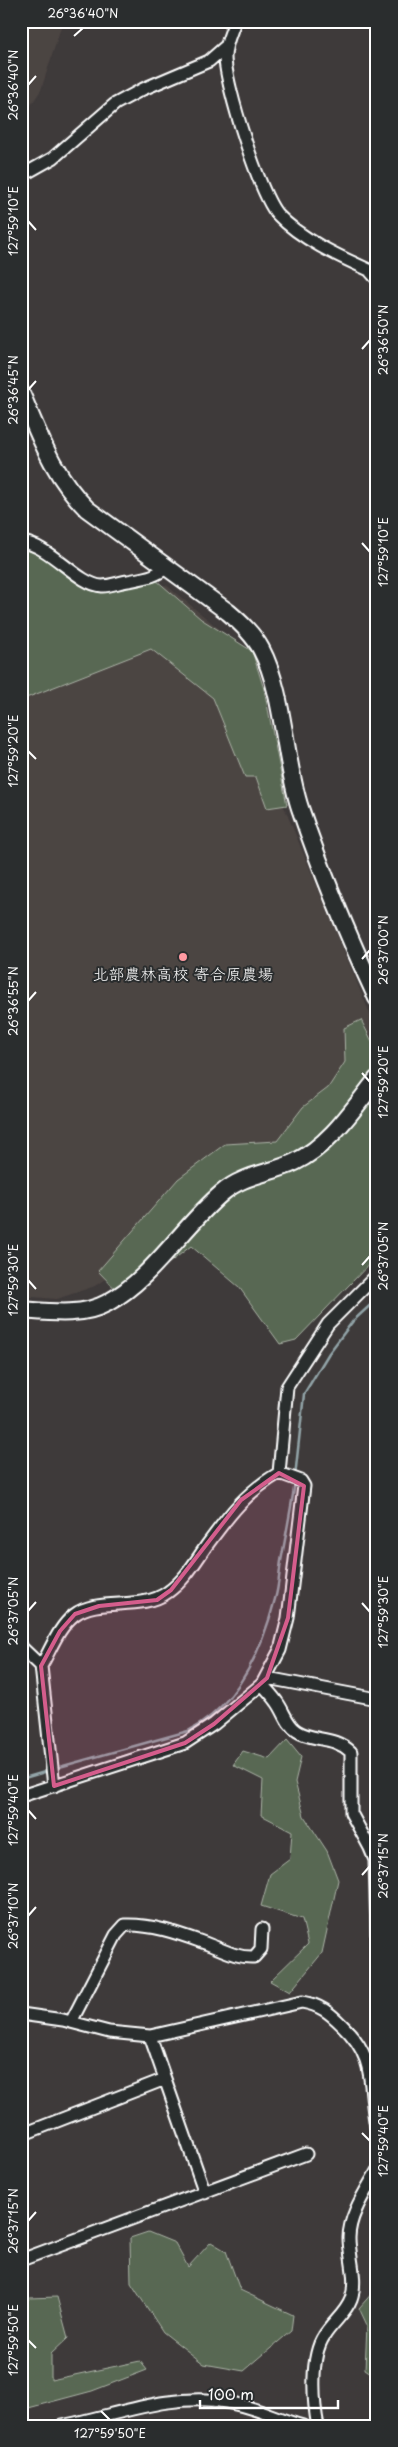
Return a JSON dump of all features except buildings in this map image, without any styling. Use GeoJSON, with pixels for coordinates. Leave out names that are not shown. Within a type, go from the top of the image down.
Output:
{"type":"FeatureCollection","features":[{"type":"Feature","properties":{"kind":"street"},"geometry":{"type":"LineString","coordinates":[[21,176],[53,158],[115,104],[143,89],[209,61],[225,46],[236,21]]}},
{"type":"Feature","properties":{"kind":"street"},"geometry":{"type":"LineString","coordinates":[[225,46],[225,59],[232,95],[265,195],[278,214],[314,241],[369,270],[377,279]]}},
{"type":"Feature","properties":{"kind":"street"},"geometry":{"type":"LineString","coordinates":[[21,393],[60,479],[74,496],[87,509],[168,567],[242,625],[261,649],[274,687],[299,806],[318,858],[377,998]]}},
{"type":"Feature","properties":{"kind":"street"},"geometry":{"type":"LineString","coordinates":[[21,542],[40,548],[88,581],[101,586],[159,574],[168,567]]}},
{"type":"Feature","properties":{"kind":"street"},"geometry":{"type":"LineString","coordinates":[[21,1310],[49,1312],[80,1311],[107,1304],[123,1293],[150,1268],[202,1210],[224,1191],[249,1176],[295,1162],[316,1149],[331,1136],[377,1079]]}},
{"type":"Feature","properties":{"kind":"street"},"geometry":{"type":"LineString","coordinates":[[279,1474],[287,1387],[328,1324],[377,1274]]}},
{"type":"Feature","properties":{"kind":"street"},"geometry":{"type":"LineString","coordinates":[[21,1796],[54,1786],[185,1743],[214,1724],[264,1681],[280,1650],[288,1618],[304,1486],[301,1481],[279,1474],[260,1484],[241,1500],[191,1570],[171,1590],[157,1600],[99,1606],[75,1614],[60,1631],[41,1666],[54,1786]]}},
{"type":"Feature","properties":{"kind":"street"},"geometry":{"type":"LineString","coordinates":[[21,1647],[41,1666]]}},
{"type":"Feature","properties":{"kind":"street"},"geometry":{"type":"LineString","coordinates":[[264,1681],[377,1700]]}},
{"type":"Feature","properties":{"kind":"street"},"geometry":{"type":"LineString","coordinates":[[264,1681],[291,1726],[298,1732],[329,1739],[345,1746],[351,1752],[351,1813],[376,1859],[377,1934]]}},
{"type":"Feature","properties":{"kind":"street"},"geometry":{"type":"LineString","coordinates":[[71,2022],[116,1935],[125,1925],[145,1925],[201,1941],[241,1958],[254,1957],[261,1949],[262,1929]]}},
{"type":"Feature","properties":{"kind":"street"},"geometry":{"type":"LineString","coordinates":[[21,2014],[71,2022],[109,2032],[150,2036],[302,2002],[316,2004],[328,2011],[357,2040],[373,2066],[377,2132]]}},
{"type":"Feature","properties":{"kind":"street"},"geometry":{"type":"LineString","coordinates":[[150,2036],[205,2193]]}},
{"type":"Feature","properties":{"kind":"street"},"geometry":{"type":"LineString","coordinates":[[21,2136],[165,2079]]}},
{"type":"Feature","properties":{"kind":"street"},"geometry":{"type":"LineString","coordinates":[[21,2260],[306,2154]]}},
{"type":"Feature","properties":{"kind":"street"},"geometry":{"type":"LineString","coordinates":[[318,2426],[314,2378],[316,2356],[325,2334],[351,2300],[353,2288],[349,2237],[351,2222],[377,2171]]}},
{"type":"Feature","properties":{"kind":"street"},"geometry":{"type":"LineString","coordinates":[[61,2426],[189,2400],[225,2401],[243,2405],[303,2426]]}},
{"type":"Feature","properties":{"kind":"highlighted area"},"geometry":{"type":"Polygon","coordinates":[[[279,1473],[304,1486],[288,1618],[267,1678],[214,1724],[185,1743],[54,1786],[41,1666],[60,1631],[75,1614],[99,1606],[157,1600],[171,1590],[241,1500],[279,1473]]]}},
{"type":"Feature","properties":{"kind":"shaded area"},"geometry":{"type":"Polygon","coordinates":[[[21,21],[63,21],[41,90],[21,120],[21,21]]]}},
{"type":"Feature","properties":{"kind":"shaded area","name":"北部農林高校 寄合原農場"},"geometry":{"type":"Polygon","coordinates":[[[166,585],[235,642],[273,780],[377,1031],[377,1070],[133,1260],[95,1286],[57,1299],[21,1296],[21,668],[113,588],[166,585]]]}},
{"type":"Feature","properties":{"kind":"green space"},"geometry":{"type":"Polygon","coordinates":[[[21,526],[22,537],[96,590],[155,579],[201,619],[252,651],[264,689],[287,805],[267,808],[256,777],[245,777],[213,698],[151,649],[21,700],[21,526]]]}},
{"type":"Feature","properties":{"kind":"green space"},"geometry":{"type":"Polygon","coordinates":[[[361,1020],[377,1051],[377,1256],[296,1340],[280,1344],[239,1287],[191,1246],[124,1298],[98,1271],[178,1179],[225,1144],[277,1141],[303,1107],[328,1088],[345,1062],[344,1028],[361,1020]]]}},
{"type":"Feature","properties":{"kind":"green space"},"geometry":{"type":"Polygon","coordinates":[[[287,1740],[301,1757],[295,1782],[304,1816],[327,1851],[338,1880],[322,1953],[290,1992],[270,1981],[308,1944],[302,1919],[261,1906],[270,1874],[290,1859],[292,1831],[261,1815],[263,1780],[233,1765],[243,1751],[269,1759],[287,1740]]]}},
{"type":"Feature","properties":{"kind":"green space"},"geometry":{"type":"Polygon","coordinates":[[[148,2232],[175,2243],[188,2267],[211,2242],[226,2251],[240,2290],[293,2315],[291,2331],[244,2371],[204,2364],[163,2332],[131,2283],[130,2238],[148,2232]]]}},
{"type":"Feature","properties":{"kind":"green space"},"geometry":{"type":"Polygon","coordinates":[[[374,2291],[377,2291],[377,2377],[365,2369],[367,2325],[359,2308],[374,2291]]]}},
{"type":"Feature","properties":{"kind":"green space"},"geometry":{"type":"Polygon","coordinates":[[[57,2297],[68,2338],[51,2354],[51,2380],[140,2361],[147,2370],[92,2391],[21,2410],[21,2307],[30,2298],[57,2297]]]}},
{"type":"Feature","properties":{"kind":"waterway"},"geometry":{"type":"LineString","coordinates":[[295,1477],[304,1394],[329,1353],[353,1321],[377,1299]]}},
{"type":"Feature","properties":{"kind":"waterway"},"geometry":{"type":"LineString","coordinates":[[56,1768],[188,1731],[205,1720],[234,1692],[255,1657],[270,1618],[277,1589],[295,1482]]}},
{"type":"Feature","properties":{"kind":"waterway"},"geometry":{"type":"LineString","coordinates":[[21,1779],[48,1771]]}},
{"type":"Feature","properties":{"kind":"place","name":"北部農林高校 寄合原農場"},"geometry":{"type":"Point","coordinates":[183,957]}}]}
